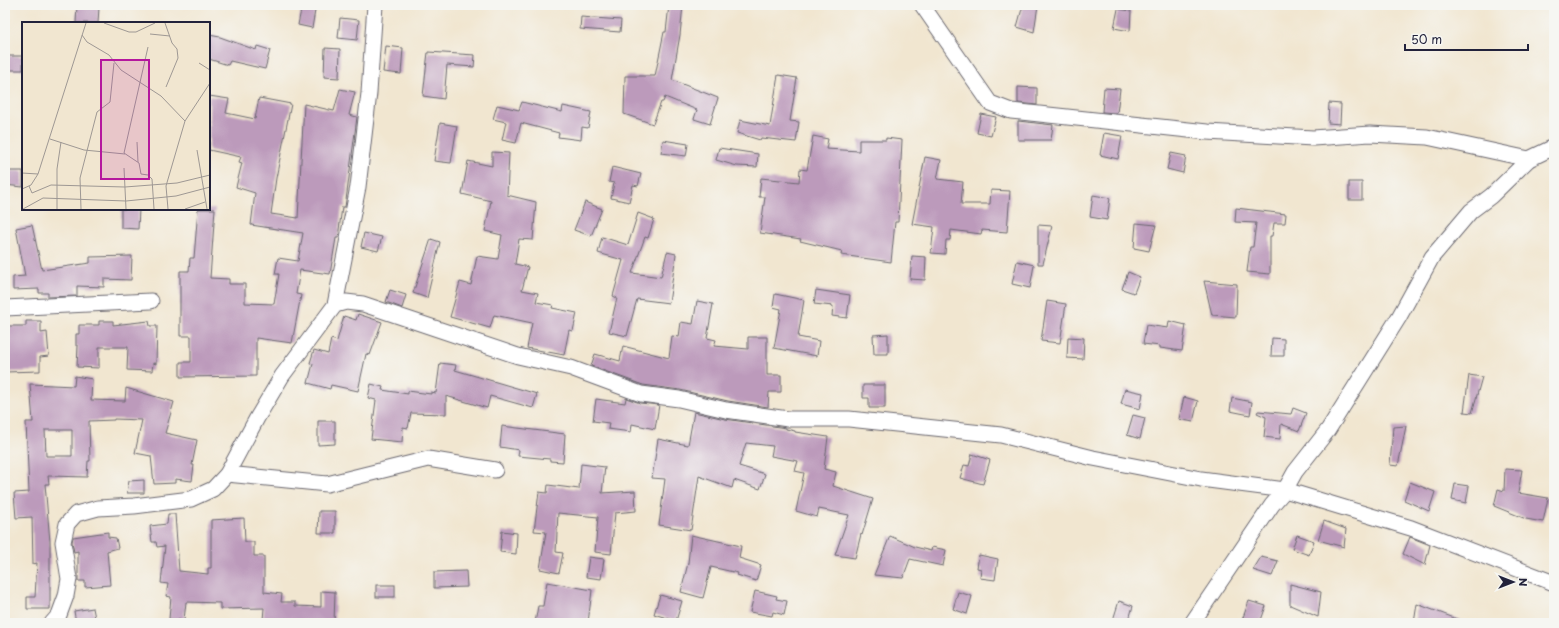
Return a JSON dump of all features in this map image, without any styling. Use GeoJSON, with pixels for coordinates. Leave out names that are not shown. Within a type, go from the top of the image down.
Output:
{"type":"FeatureCollection","features":[{"type":"Feature","properties":{"kind":"street"},"geometry":{"type":"LineString","coordinates":[[52,623],[59,615],[66,596],[69,579],[64,542],[67,524],[76,514],[98,508],[134,506],[192,499],[213,489],[227,474],[282,376],[335,305],[358,187],[369,93],[375,5]]}},
{"type":"Feature","properties":{"kind":"street"},"geometry":{"type":"LineString","coordinates":[[922,5],[990,103],[1011,111],[1207,132],[1313,138],[1370,134],[1427,137],[1529,159]]}},
{"type":"Feature","properties":{"kind":"street"},"geometry":{"type":"LineString","coordinates":[[1192,623],[1272,506],[1285,490],[1295,472],[1328,430],[1399,317],[1432,257],[1471,212],[1491,196],[1529,159],[1554,147]]}},
{"type":"Feature","properties":{"kind":"street"},"geometry":{"type":"LineString","coordinates":[[5,308],[151,301]]}},
{"type":"Feature","properties":{"kind":"street"},"geometry":{"type":"LineString","coordinates":[[335,305],[346,302],[363,304],[518,356],[571,368],[641,394],[679,399],[726,410],[788,419],[849,419],[1001,435],[1093,458],[1201,479],[1285,490],[1411,528],[1554,582]]}},
{"type":"Feature","properties":{"kind":"street"},"geometry":{"type":"LineString","coordinates":[[227,474],[327,484],[428,459],[495,470]]}},
{"type":"Feature","properties":{"kind":"building"},"geometry":{"type":"Polygon","coordinates":[[[77,5],[99,7],[98,22],[76,22],[77,5]]]}},
{"type":"Feature","properties":{"kind":"building"},"geometry":{"type":"Polygon","coordinates":[[[302,5],[316,5],[312,28],[298,25],[302,5]]]}},
{"type":"Feature","properties":{"kind":"building"},"geometry":{"type":"Polygon","coordinates":[[[669,5],[683,5],[680,35],[672,80],[718,98],[710,124],[694,119],[697,110],[665,97],[663,102],[661,102],[653,124],[624,114],[625,76],[655,76],[664,32],[666,32],[669,5]]]}},
{"type":"Feature","properties":{"kind":"building"},"geometry":{"type":"Polygon","coordinates":[[[1023,5],[1038,5],[1034,32],[1017,27],[1023,5]]]}},
{"type":"Feature","properties":{"kind":"building"},"geometry":{"type":"Polygon","coordinates":[[[1118,9],[1131,11],[1130,31],[1114,28],[1118,9]]]}},
{"type":"Feature","properties":{"kind":"building"},"geometry":{"type":"Polygon","coordinates":[[[581,17],[621,20],[620,32],[580,29],[581,17]]]}},
{"type":"Feature","properties":{"kind":"building"},"geometry":{"type":"Polygon","coordinates":[[[340,18],[359,20],[357,40],[338,38],[340,18]]]}},
{"type":"Feature","properties":{"kind":"building"},"geometry":{"type":"Polygon","coordinates":[[[210,35],[220,37],[256,50],[257,46],[270,50],[265,69],[230,61],[228,65],[210,59],[210,35]]]}},
{"type":"Feature","properties":{"kind":"building"},"geometry":{"type":"Polygon","coordinates":[[[386,46],[403,48],[401,74],[383,72],[386,46]]]}},
{"type":"Feature","properties":{"kind":"building"},"geometry":{"type":"Polygon","coordinates":[[[325,48],[340,49],[339,78],[324,77],[325,48]]]}},
{"type":"Feature","properties":{"kind":"building"},"geometry":{"type":"Polygon","coordinates":[[[428,52],[475,55],[474,67],[447,65],[444,99],[423,96],[428,52]]]}},
{"type":"Feature","properties":{"kind":"building"},"geometry":{"type":"Polygon","coordinates":[[[8,56],[22,56],[22,70],[8,70],[8,56]]]}},
{"type":"Feature","properties":{"kind":"building"},"geometry":{"type":"Polygon","coordinates":[[[778,75],[797,78],[790,121],[799,122],[796,142],[761,138],[760,140],[737,133],[740,120],[770,126],[778,75]]]}},
{"type":"Feature","properties":{"kind":"building"},"geometry":{"type":"Polygon","coordinates":[[[1018,87],[1037,88],[1037,105],[1018,103],[1018,87]]]}},
{"type":"Feature","properties":{"kind":"building"},"geometry":{"type":"Polygon","coordinates":[[[1104,88],[1120,89],[1117,113],[1102,112],[1104,88]]]}},
{"type":"Feature","properties":{"kind":"building"},"geometry":{"type":"Polygon","coordinates":[[[340,89],[355,92],[349,115],[357,117],[345,207],[342,207],[338,238],[336,238],[330,274],[300,270],[296,294],[301,295],[292,343],[256,338],[256,376],[180,377],[180,362],[191,362],[191,336],[180,336],[180,271],[189,271],[190,258],[194,258],[198,210],[215,209],[210,278],[229,279],[229,284],[245,284],[245,303],[274,304],[279,274],[275,274],[278,258],[298,261],[303,233],[251,225],[255,193],[236,187],[242,163],[239,162],[241,157],[210,150],[210,96],[229,99],[226,113],[255,119],[259,98],[291,104],[276,178],[271,214],[298,218],[304,104],[334,111],[340,89]]]}},
{"type":"Feature","properties":{"kind":"building"},"geometry":{"type":"Polygon","coordinates":[[[522,102],[562,112],[563,106],[591,112],[588,128],[582,127],[581,140],[558,137],[559,133],[521,123],[516,143],[502,140],[506,122],[493,119],[497,105],[519,110],[522,102]]]}},
{"type":"Feature","properties":{"kind":"building"},"geometry":{"type":"Polygon","coordinates":[[[1329,103],[1341,104],[1340,124],[1328,123],[1329,103]]]}},
{"type":"Feature","properties":{"kind":"building"},"geometry":{"type":"Polygon","coordinates":[[[981,114],[996,117],[991,136],[977,133],[981,114]]]}},
{"type":"Feature","properties":{"kind":"building"},"geometry":{"type":"Polygon","coordinates":[[[1018,121],[1053,125],[1051,140],[1018,140],[1018,121]]]}},
{"type":"Feature","properties":{"kind":"building"},"geometry":{"type":"Polygon","coordinates":[[[440,123],[457,126],[451,163],[434,161],[440,123]]]}},
{"type":"Feature","properties":{"kind":"building"},"geometry":{"type":"Polygon","coordinates":[[[1104,133],[1122,136],[1118,159],[1100,155],[1104,133]]]}},
{"type":"Feature","properties":{"kind":"building"},"geometry":{"type":"Polygon","coordinates":[[[813,136],[828,139],[826,149],[859,151],[859,140],[886,140],[886,138],[902,140],[898,222],[895,222],[891,262],[841,255],[842,251],[800,241],[801,239],[760,233],[765,197],[759,197],[761,178],[799,182],[800,169],[807,170],[813,136]]]}},
{"type":"Feature","properties":{"kind":"building"},"geometry":{"type":"Polygon","coordinates":[[[663,140],[688,144],[686,156],[661,153],[663,140]]]}},
{"type":"Feature","properties":{"kind":"building"},"geometry":{"type":"Polygon","coordinates":[[[719,148],[758,154],[757,167],[737,166],[716,160],[719,148]]]}},
{"type":"Feature","properties":{"kind":"building"},"geometry":{"type":"Polygon","coordinates":[[[492,152],[509,153],[507,195],[536,202],[533,240],[519,239],[515,264],[528,267],[522,290],[538,293],[536,302],[553,305],[552,308],[577,313],[573,331],[569,330],[564,355],[527,348],[532,323],[494,315],[490,328],[450,317],[460,282],[471,285],[477,256],[498,259],[502,235],[485,231],[491,201],[462,194],[468,161],[492,166],[492,152]]]}},
{"type":"Feature","properties":{"kind":"building"},"geometry":{"type":"Polygon","coordinates":[[[1171,153],[1186,156],[1183,173],[1167,169],[1171,153]]]}},
{"type":"Feature","properties":{"kind":"building"},"geometry":{"type":"Polygon","coordinates":[[[925,157],[941,160],[937,179],[963,182],[961,204],[990,204],[991,190],[1010,191],[1007,232],[982,230],[981,234],[951,230],[950,240],[946,240],[945,254],[931,253],[934,227],[912,224],[925,157]]]}},
{"type":"Feature","properties":{"kind":"building"},"geometry":{"type":"Polygon","coordinates":[[[612,167],[641,174],[638,186],[633,185],[629,202],[611,198],[614,183],[609,182],[612,167]]]}},
{"type":"Feature","properties":{"kind":"building"},"geometry":{"type":"Polygon","coordinates":[[[5,171],[22,171],[22,187],[5,185],[5,171]]]}},
{"type":"Feature","properties":{"kind":"building"},"geometry":{"type":"Polygon","coordinates":[[[1349,182],[1362,182],[1362,200],[1349,200],[1349,182]]]}},
{"type":"Feature","properties":{"kind":"building"},"geometry":{"type":"Polygon","coordinates":[[[1093,195],[1110,198],[1107,220],[1090,217],[1093,195]]]}},
{"type":"Feature","properties":{"kind":"building"},"geometry":{"type":"Polygon","coordinates":[[[585,202],[602,209],[591,236],[574,230],[585,202]]]}},
{"type":"Feature","properties":{"kind":"building"},"geometry":{"type":"Polygon","coordinates":[[[1236,208],[1286,214],[1285,223],[1274,223],[1272,236],[1270,236],[1270,274],[1247,272],[1250,247],[1253,247],[1256,223],[1235,222],[1236,208]]]}},
{"type":"Feature","properties":{"kind":"building"},"geometry":{"type":"Polygon","coordinates":[[[121,210],[139,210],[138,229],[121,228],[121,210]]]}},
{"type":"Feature","properties":{"kind":"building"},"geometry":{"type":"Polygon","coordinates":[[[638,213],[654,219],[648,238],[645,237],[632,273],[661,277],[667,252],[676,254],[669,303],[637,299],[627,336],[609,332],[617,298],[613,296],[623,260],[598,253],[602,237],[628,245],[638,213]]]}},
{"type":"Feature","properties":{"kind":"building"},"geometry":{"type":"Polygon","coordinates":[[[1136,223],[1156,225],[1149,251],[1134,248],[1136,223]]]}},
{"type":"Feature","properties":{"kind":"building"},"geometry":{"type":"Polygon","coordinates":[[[32,225],[42,270],[90,263],[90,257],[132,256],[131,280],[104,279],[104,287],[77,286],[77,296],[48,297],[48,293],[39,293],[39,289],[13,290],[13,277],[25,276],[16,228],[32,225]]]}},
{"type":"Feature","properties":{"kind":"building"},"geometry":{"type":"Polygon","coordinates":[[[1038,225],[1052,226],[1043,264],[1038,264],[1038,225]]]}},
{"type":"Feature","properties":{"kind":"building"},"geometry":{"type":"Polygon","coordinates":[[[364,233],[382,237],[378,251],[361,247],[364,233]]]}},
{"type":"Feature","properties":{"kind":"building"},"geometry":{"type":"Polygon","coordinates":[[[431,239],[440,242],[427,298],[413,293],[431,239]]]}},
{"type":"Feature","properties":{"kind":"building"},"geometry":{"type":"Polygon","coordinates":[[[912,256],[926,257],[925,280],[910,279],[912,256]]]}},
{"type":"Feature","properties":{"kind":"building"},"geometry":{"type":"Polygon","coordinates":[[[1017,261],[1034,265],[1030,288],[1012,284],[1017,261]]]}},
{"type":"Feature","properties":{"kind":"building"},"geometry":{"type":"Polygon","coordinates":[[[1128,272],[1140,277],[1134,293],[1122,289],[1128,272]]]}},
{"type":"Feature","properties":{"kind":"building"},"geometry":{"type":"Polygon","coordinates":[[[1204,281],[1237,284],[1236,317],[1212,315],[1204,281]]]}},
{"type":"Feature","properties":{"kind":"building"},"geometry":{"type":"Polygon","coordinates":[[[390,290],[406,295],[402,308],[386,302],[390,290]]]}},
{"type":"Feature","properties":{"kind":"building"},"geometry":{"type":"Polygon","coordinates":[[[816,290],[850,295],[847,318],[832,316],[833,306],[814,304],[816,290]]]}},
{"type":"Feature","properties":{"kind":"building"},"geometry":{"type":"Polygon","coordinates":[[[775,294],[804,300],[798,337],[819,341],[817,356],[774,348],[781,309],[773,307],[775,294]]]}},
{"type":"Feature","properties":{"kind":"building"},"geometry":{"type":"Polygon","coordinates":[[[697,301],[713,304],[707,338],[716,340],[714,346],[748,349],[748,337],[767,337],[767,375],[781,375],[781,392],[769,392],[768,407],[728,401],[680,390],[643,385],[591,366],[595,354],[620,361],[623,346],[669,358],[672,336],[679,337],[681,322],[693,324],[697,301]]]}},
{"type":"Feature","properties":{"kind":"building"},"geometry":{"type":"Polygon","coordinates":[[[1047,301],[1066,304],[1060,343],[1041,341],[1047,301]]]}},
{"type":"Feature","properties":{"kind":"building"},"geometry":{"type":"Polygon","coordinates":[[[358,314],[382,322],[370,355],[366,354],[358,391],[331,385],[330,389],[308,383],[313,364],[310,363],[314,350],[328,354],[331,339],[337,341],[344,316],[356,320],[358,314]]]}},
{"type":"Feature","properties":{"kind":"building"},"geometry":{"type":"Polygon","coordinates":[[[26,321],[41,321],[41,333],[47,332],[49,356],[40,357],[40,371],[5,372],[5,326],[26,326],[26,321]]]}},
{"type":"Feature","properties":{"kind":"building"},"geometry":{"type":"Polygon","coordinates":[[[99,321],[113,321],[113,325],[149,321],[150,326],[157,326],[156,364],[153,363],[152,371],[127,370],[128,347],[99,347],[99,368],[77,367],[78,346],[76,346],[76,334],[79,334],[79,325],[99,325],[99,321]]]}},
{"type":"Feature","properties":{"kind":"building"},"geometry":{"type":"Polygon","coordinates":[[[1169,321],[1186,325],[1182,351],[1143,344],[1146,325],[1168,328],[1169,321]]]}},
{"type":"Feature","properties":{"kind":"building"},"geometry":{"type":"Polygon","coordinates":[[[888,334],[888,354],[874,354],[873,335],[888,334]]]}},
{"type":"Feature","properties":{"kind":"building"},"geometry":{"type":"Polygon","coordinates":[[[1068,337],[1084,338],[1083,359],[1067,358],[1068,337]]]}},
{"type":"Feature","properties":{"kind":"building"},"geometry":{"type":"Polygon","coordinates":[[[1272,338],[1284,339],[1284,356],[1271,356],[1272,338]]]}},
{"type":"Feature","properties":{"kind":"building"},"geometry":{"type":"Polygon","coordinates":[[[440,363],[456,365],[455,370],[537,394],[533,408],[490,396],[487,408],[446,396],[446,414],[411,413],[408,428],[403,427],[402,442],[371,439],[376,400],[368,398],[371,384],[383,387],[382,390],[408,394],[408,391],[431,394],[431,392],[436,393],[440,363]]]}},
{"type":"Feature","properties":{"kind":"building"},"geometry":{"type":"Polygon","coordinates":[[[1469,375],[1482,377],[1472,413],[1464,412],[1469,375]]]}},
{"type":"Feature","properties":{"kind":"building"},"geometry":{"type":"Polygon","coordinates":[[[75,376],[92,379],[91,400],[125,401],[126,388],[174,402],[165,433],[197,440],[192,465],[194,465],[192,481],[175,479],[175,483],[154,484],[151,456],[135,453],[142,420],[114,419],[89,421],[90,461],[88,461],[87,477],[48,476],[49,484],[45,484],[50,542],[50,609],[27,609],[27,597],[35,597],[37,563],[33,564],[32,517],[16,518],[14,493],[29,492],[26,422],[33,422],[30,384],[74,386],[75,376]],[[45,430],[46,456],[72,456],[72,430],[45,430]]]}},
{"type":"Feature","properties":{"kind":"building"},"geometry":{"type":"Polygon","coordinates":[[[863,385],[885,385],[885,408],[869,408],[869,398],[863,398],[863,385]]]}},
{"type":"Feature","properties":{"kind":"building"},"geometry":{"type":"Polygon","coordinates":[[[1125,389],[1143,393],[1140,409],[1121,404],[1125,389]]]}},
{"type":"Feature","properties":{"kind":"building"},"geometry":{"type":"Polygon","coordinates":[[[1184,397],[1198,401],[1193,422],[1179,419],[1184,397]]]}},
{"type":"Feature","properties":{"kind":"building"},"geometry":{"type":"Polygon","coordinates":[[[626,398],[640,403],[659,405],[655,429],[632,424],[631,432],[608,429],[609,423],[593,421],[596,399],[625,403],[626,398]]]}},
{"type":"Feature","properties":{"kind":"building"},"geometry":{"type":"Polygon","coordinates":[[[1232,398],[1252,402],[1250,415],[1230,411],[1232,398]]]}},
{"type":"Feature","properties":{"kind":"building"},"geometry":{"type":"Polygon","coordinates":[[[1293,408],[1306,413],[1299,431],[1281,424],[1280,439],[1264,437],[1266,417],[1257,413],[1258,411],[1291,414],[1293,408]]]}},
{"type":"Feature","properties":{"kind":"building"},"geometry":{"type":"Polygon","coordinates":[[[694,412],[828,437],[824,469],[836,472],[833,486],[873,499],[862,535],[861,534],[855,558],[835,555],[849,515],[819,509],[817,517],[796,511],[804,473],[795,471],[798,461],[771,456],[773,446],[746,443],[739,466],[765,474],[760,489],[734,480],[732,488],[699,476],[691,530],[659,525],[665,479],[652,478],[658,439],[688,445],[694,412]]]}},
{"type":"Feature","properties":{"kind":"building"},"geometry":{"type":"Polygon","coordinates":[[[1133,415],[1145,418],[1140,439],[1127,435],[1133,415]]]}},
{"type":"Feature","properties":{"kind":"building"},"geometry":{"type":"Polygon","coordinates":[[[318,421],[335,421],[335,444],[318,445],[318,421]]]}},
{"type":"Feature","properties":{"kind":"building"},"geometry":{"type":"Polygon","coordinates":[[[502,426],[565,434],[563,462],[550,461],[550,459],[518,456],[519,450],[500,447],[502,426]]]}},
{"type":"Feature","properties":{"kind":"building"},"geometry":{"type":"Polygon","coordinates":[[[1406,426],[1398,466],[1390,465],[1393,427],[1406,426]]]}},
{"type":"Feature","properties":{"kind":"building"},"geometry":{"type":"Polygon","coordinates":[[[972,454],[990,460],[983,484],[960,478],[964,465],[969,466],[972,454]]]}},
{"type":"Feature","properties":{"kind":"building"},"geometry":{"type":"Polygon","coordinates":[[[581,464],[605,467],[602,493],[635,491],[636,511],[615,513],[611,554],[595,552],[598,517],[558,513],[556,552],[563,553],[559,573],[540,569],[546,532],[534,531],[539,492],[547,493],[548,485],[579,489],[581,464]]]}},
{"type":"Feature","properties":{"kind":"building"},"geometry":{"type":"Polygon","coordinates":[[[1505,469],[1522,470],[1518,493],[1548,498],[1543,522],[1526,519],[1494,506],[1498,489],[1504,491],[1505,469]]]}},
{"type":"Feature","properties":{"kind":"building"},"geometry":{"type":"Polygon","coordinates":[[[144,480],[144,493],[127,493],[129,481],[144,480]]]}},
{"type":"Feature","properties":{"kind":"building"},"geometry":{"type":"Polygon","coordinates":[[[1410,482],[1435,492],[1429,511],[1404,500],[1410,482]]]}},
{"type":"Feature","properties":{"kind":"building"},"geometry":{"type":"Polygon","coordinates":[[[1455,484],[1469,486],[1466,503],[1452,500],[1455,484]]]}},
{"type":"Feature","properties":{"kind":"building"},"geometry":{"type":"Polygon","coordinates":[[[319,511],[335,511],[335,533],[318,533],[319,511]]]}},
{"type":"Feature","properties":{"kind":"building"},"geometry":{"type":"Polygon","coordinates":[[[168,514],[175,514],[179,571],[208,574],[208,568],[211,568],[211,520],[244,518],[245,542],[254,542],[254,556],[264,556],[264,592],[282,594],[281,602],[295,602],[295,606],[321,607],[321,591],[335,592],[334,623],[296,623],[263,620],[264,608],[220,609],[220,603],[186,602],[184,620],[169,619],[171,597],[166,596],[168,584],[161,583],[165,546],[157,547],[156,542],[152,542],[150,526],[167,524],[168,514]]]}},
{"type":"Feature","properties":{"kind":"building"},"geometry":{"type":"Polygon","coordinates":[[[1324,521],[1346,529],[1344,547],[1318,540],[1324,521]]]}},
{"type":"Feature","properties":{"kind":"building"},"geometry":{"type":"Polygon","coordinates":[[[502,531],[517,533],[516,554],[500,552],[502,531]]]}},
{"type":"Feature","properties":{"kind":"building"},"geometry":{"type":"Polygon","coordinates":[[[108,532],[108,537],[116,538],[118,548],[107,551],[110,585],[85,587],[85,581],[78,581],[78,551],[74,552],[72,542],[73,537],[108,532]]]}},
{"type":"Feature","properties":{"kind":"building"},"geometry":{"type":"Polygon","coordinates":[[[691,535],[741,546],[739,558],[761,565],[756,581],[737,575],[738,573],[711,567],[703,598],[681,592],[688,563],[691,535]]]}},
{"type":"Feature","properties":{"kind":"building"},"geometry":{"type":"Polygon","coordinates":[[[1297,535],[1314,541],[1309,555],[1292,549],[1297,535]]]}},
{"type":"Feature","properties":{"kind":"building"},"geometry":{"type":"Polygon","coordinates":[[[890,536],[915,547],[931,551],[932,547],[946,550],[943,566],[910,559],[903,578],[874,575],[890,536]]]}},
{"type":"Feature","properties":{"kind":"building"},"geometry":{"type":"Polygon","coordinates":[[[1410,537],[1430,545],[1425,565],[1403,554],[1410,537]]]}},
{"type":"Feature","properties":{"kind":"building"},"geometry":{"type":"Polygon","coordinates":[[[979,555],[998,559],[995,580],[980,578],[981,569],[977,568],[979,555]]]}},
{"type":"Feature","properties":{"kind":"building"},"geometry":{"type":"Polygon","coordinates":[[[589,557],[604,559],[601,579],[586,577],[589,557]]]}},
{"type":"Feature","properties":{"kind":"building"},"geometry":{"type":"Polygon","coordinates":[[[1261,557],[1278,561],[1272,576],[1253,570],[1261,557]]]}},
{"type":"Feature","properties":{"kind":"building"},"geometry":{"type":"Polygon","coordinates":[[[466,571],[467,587],[434,588],[434,572],[466,571]]]}},
{"type":"Feature","properties":{"kind":"building"},"geometry":{"type":"Polygon","coordinates":[[[547,582],[592,590],[588,623],[535,623],[538,606],[543,606],[547,582]]]}},
{"type":"Feature","properties":{"kind":"building"},"geometry":{"type":"Polygon","coordinates":[[[1290,584],[1321,592],[1318,617],[1290,605],[1290,584]]]}},
{"type":"Feature","properties":{"kind":"building"},"geometry":{"type":"Polygon","coordinates":[[[376,585],[395,585],[395,597],[376,597],[376,585]]]}},
{"type":"Feature","properties":{"kind":"building"},"geometry":{"type":"Polygon","coordinates":[[[755,591],[777,596],[776,599],[787,601],[784,615],[773,612],[772,616],[750,612],[755,591]]]}},
{"type":"Feature","properties":{"kind":"building"},"geometry":{"type":"Polygon","coordinates":[[[958,592],[972,596],[967,614],[953,609],[958,592]]]}},
{"type":"Feature","properties":{"kind":"building"},"geometry":{"type":"Polygon","coordinates":[[[660,595],[682,601],[676,621],[654,614],[660,595]]]}},
{"type":"Feature","properties":{"kind":"building"},"geometry":{"type":"Polygon","coordinates":[[[1119,601],[1133,606],[1128,623],[1113,620],[1119,601]]]}},
{"type":"Feature","properties":{"kind":"building"},"geometry":{"type":"Polygon","coordinates":[[[1249,601],[1266,606],[1260,623],[1241,623],[1249,601]]]}},
{"type":"Feature","properties":{"kind":"building"},"geometry":{"type":"Polygon","coordinates":[[[1417,604],[1465,622],[1414,623],[1417,604]]]}},
{"type":"Feature","properties":{"kind":"building"},"geometry":{"type":"Polygon","coordinates":[[[93,608],[96,623],[76,623],[74,611],[93,608]]]}}]}
